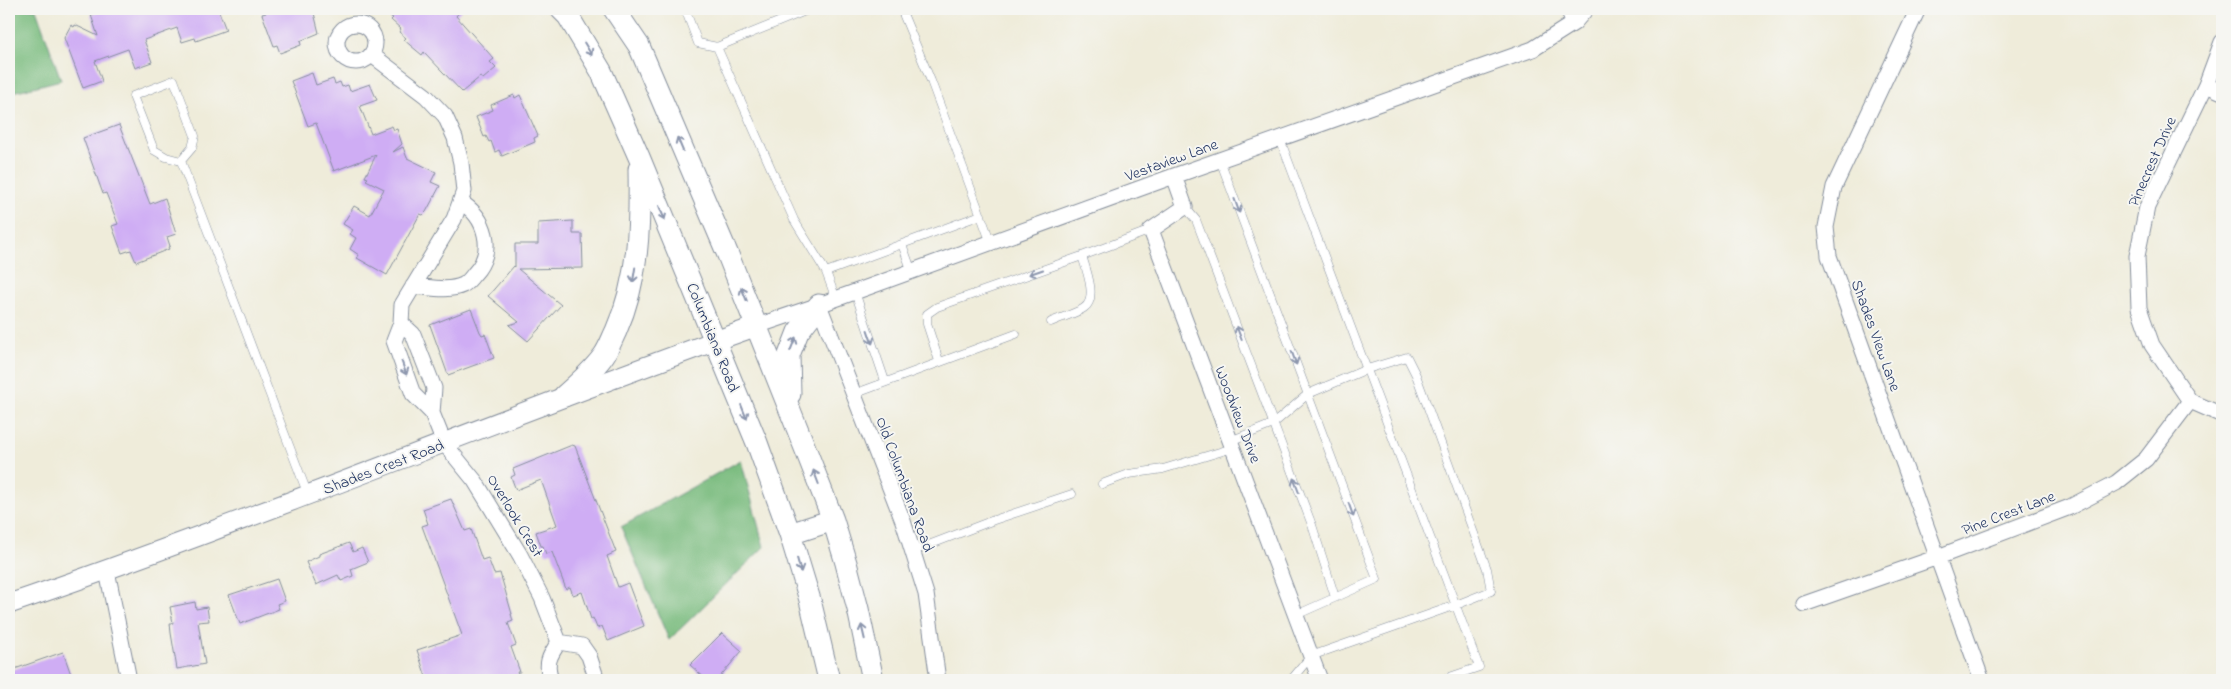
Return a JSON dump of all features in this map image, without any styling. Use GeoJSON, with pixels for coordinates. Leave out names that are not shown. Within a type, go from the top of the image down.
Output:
{"type":"FeatureCollection","features":[{"type":"Feature","properties":{"kind":"main road","name":"Columbiana Road"},"geometry":{"type":"LineString","coordinates":[[561,9],[568,16],[601,71],[716,340],[757,443],[790,534],[810,600],[829,680]]}},
{"type":"Feature","properties":{"kind":"main road"},"geometry":{"type":"LineString","coordinates":[[614,9],[624,18],[639,46],[757,326],[833,520],[858,609],[873,680]]}},
{"type":"Feature","properties":{"kind":"main road"},"geometry":{"type":"LineString","coordinates":[[564,396],[606,354],[623,315],[630,291],[638,247],[639,157]]}},
{"type":"Feature","properties":{"kind":"main road"},"geometry":{"type":"LineString","coordinates":[[790,410],[789,355],[798,332],[827,302]]}},
{"type":"Feature","properties":{"kind":"main road"},"geometry":{"type":"LineString","coordinates":[[790,534],[833,520]]}},
{"type":"Feature","properties":{"kind":"street"},"geometry":{"type":"LineString","coordinates":[[1568,9],[1574,23]]}},
{"type":"Feature","properties":{"kind":"street","name":"Vestaview Lane"},"geometry":{"type":"LineString","coordinates":[[757,326],[1532,49],[1574,23],[1586,9]]}},
{"type":"Feature","properties":{"kind":"street","name":"Shades View Lane"},"geometry":{"type":"LineString","coordinates":[[1918,9],[1834,187],[1826,227],[1829,256],[1982,679]]}},
{"type":"Feature","properties":{"kind":"street","name":"Pinecrest Drive"},"geometry":{"type":"LineString","coordinates":[[2190,401],[2152,345],[2139,308],[2137,256],[2147,207],[2206,85],[2222,42]]}},
{"type":"Feature","properties":{"kind":"street","name":"Overlook Crest"},"geometry":{"type":"LineString","coordinates":[[372,54],[426,96],[445,116],[455,138],[461,163],[464,191],[454,219],[402,305],[402,323],[394,341],[414,394],[432,413],[444,443],[475,481],[520,555],[542,598],[559,642]]}},
{"type":"Feature","properties":{"kind":"street"},"geometry":{"type":"LineString","coordinates":[[2206,85],[2222,92]]}},
{"type":"Feature","properties":{"kind":"street"},"geometry":{"type":"LineString","coordinates":[[1151,230],[1185,207],[1174,176]]}},
{"type":"Feature","properties":{"kind":"street"},"geometry":{"type":"LineString","coordinates":[[413,286],[447,288],[464,285],[478,270],[485,252],[486,234],[480,220],[469,207],[460,202]]}},
{"type":"Feature","properties":{"kind":"street","name":"Woodview Drive"},"geometry":{"type":"LineString","coordinates":[[1151,230],[1320,680]]}},
{"type":"Feature","properties":{"kind":"street","name":"Old Columbiana Road"},"geometry":{"type":"LineString","coordinates":[[827,302],[854,394],[903,520],[926,594],[938,680]]}},
{"type":"Feature","properties":{"kind":"street","name":"Overlook Crest"},"geometry":{"type":"LineString","coordinates":[[402,323],[413,334],[434,388],[432,413]]}},
{"type":"Feature","properties":{"kind":"street","name":"Shades Crest Road"},"geometry":{"type":"LineString","coordinates":[[9,604],[107,571],[564,396],[757,326]]}},
{"type":"Feature","properties":{"kind":"street"},"geometry":{"type":"LineString","coordinates":[[2190,401],[2222,415]]}},
{"type":"Feature","properties":{"kind":"street","name":"Pine Crest Lane"},"geometry":{"type":"LineString","coordinates":[[1804,604],[1938,557],[2070,506],[2116,484],[2146,459],[2190,401]]}},
{"type":"Feature","properties":{"kind":"street"},"geometry":{"type":"LineString","coordinates":[[107,571],[129,680]]}},
{"type":"Feature","properties":{"kind":"street"},"geometry":{"type":"LineString","coordinates":[[551,680],[548,672],[548,658],[559,642],[582,646],[589,656],[597,680]]}},
{"type":"Feature","properties":{"kind":"lane"},"geometry":{"type":"LineString","coordinates":[[685,9],[698,43],[717,47],[810,9]]}},
{"type":"Feature","properties":{"kind":"lane"},"geometry":{"type":"LineString","coordinates":[[901,9],[931,81],[991,243]]}},
{"type":"Feature","properties":{"kind":"lane"},"geometry":{"type":"LineString","coordinates":[[717,47],[794,220],[826,272],[827,302]]}},
{"type":"Feature","properties":{"kind":"lane"},"geometry":{"type":"LineString","coordinates":[[174,80],[195,136],[192,148],[181,160],[166,157],[154,150],[133,96],[174,80]]}},
{"type":"Feature","properties":{"kind":"lane"},"geometry":{"type":"LineString","coordinates":[[1280,139],[1479,667],[1441,680]]}},
{"type":"Feature","properties":{"kind":"lane"},"geometry":{"type":"LineString","coordinates":[[181,160],[308,495]]}},
{"type":"Feature","properties":{"kind":"lane"},"geometry":{"type":"LineString","coordinates":[[1220,160],[1377,579],[1296,615]]}},
{"type":"Feature","properties":{"kind":"lane"},"geometry":{"type":"LineString","coordinates":[[1185,207],[1196,220],[1312,525],[1336,597]]}},
{"type":"Feature","properties":{"kind":"lane"},"geometry":{"type":"LineString","coordinates":[[826,272],[981,215]]}},
{"type":"Feature","properties":{"kind":"lane"},"geometry":{"type":"LineString","coordinates":[[939,361],[927,324],[927,314],[938,307],[1151,230]]}},
{"type":"Feature","properties":{"kind":"lane"},"geometry":{"type":"LineString","coordinates":[[902,244],[912,272]]}},
{"type":"Feature","properties":{"kind":"lane"},"geometry":{"type":"LineString","coordinates":[[1051,322],[1085,308],[1090,301],[1090,289],[1082,256]]}},
{"type":"Feature","properties":{"kind":"lane"},"geometry":{"type":"LineString","coordinates":[[855,292],[885,381]]}},
{"type":"Feature","properties":{"kind":"lane"},"geometry":{"type":"LineString","coordinates":[[854,394],[1016,334]]}},
{"type":"Feature","properties":{"kind":"lane"},"geometry":{"type":"LineString","coordinates":[[1102,484],[1129,474],[1163,469],[1232,445],[1273,424],[1308,394],[1367,369],[1407,357],[1416,374],[1487,569],[1491,591],[1311,656],[1291,680]]}},
{"type":"Feature","properties":{"kind":"lane"},"geometry":{"type":"LineString","coordinates":[[913,551],[994,520],[1072,494]]}},
{"type":"Feature","properties":{"kind":"green space"},"geometry":{"type":"Polygon","coordinates":[[[9,9],[36,9],[61,80],[9,93],[9,9]]]}},
{"type":"Feature","properties":{"kind":"green space"},"geometry":{"type":"Polygon","coordinates":[[[741,460],[764,547],[669,640],[621,527],[741,460]]]}},
{"type":"Feature","properties":{"kind":"building"},"geometry":{"type":"Polygon","coordinates":[[[107,9],[218,9],[226,30],[196,41],[195,38],[182,42],[177,28],[144,40],[152,62],[135,68],[128,49],[95,61],[102,81],[83,88],[64,38],[71,25],[74,27],[75,25],[98,36],[91,15],[107,9]]]}},
{"type":"Feature","properties":{"kind":"building"},"geometry":{"type":"Polygon","coordinates":[[[264,9],[313,9],[319,33],[300,41],[301,45],[280,53],[277,45],[274,46],[262,14],[266,13],[264,9]]]}},
{"type":"Feature","properties":{"kind":"building"},"geometry":{"type":"Polygon","coordinates":[[[379,9],[462,9],[456,16],[494,59],[490,62],[496,68],[483,79],[480,77],[462,92],[424,52],[422,55],[404,40],[406,38],[399,32],[401,29],[391,20],[393,18],[379,9]]]}},
{"type":"Feature","properties":{"kind":"building"},"geometry":{"type":"Polygon","coordinates":[[[312,73],[316,85],[333,79],[335,84],[340,82],[342,87],[348,85],[350,91],[370,84],[377,100],[360,106],[371,134],[392,126],[394,130],[397,129],[402,144],[393,152],[403,147],[407,158],[436,172],[431,182],[440,186],[426,212],[423,215],[420,214],[387,275],[357,258],[359,255],[350,249],[356,238],[350,234],[353,230],[343,224],[354,206],[370,215],[384,189],[366,180],[368,178],[365,177],[376,155],[334,171],[316,123],[308,126],[291,81],[312,73]]]}},
{"type":"Feature","properties":{"kind":"building"},"geometry":{"type":"Polygon","coordinates":[[[514,95],[515,98],[520,95],[538,136],[534,138],[535,142],[502,156],[499,150],[495,152],[491,141],[489,142],[486,136],[484,137],[476,117],[493,110],[491,105],[514,95]]]}},
{"type":"Feature","properties":{"kind":"building"},"geometry":{"type":"Polygon","coordinates":[[[119,125],[150,204],[165,198],[176,234],[167,237],[169,249],[136,262],[131,250],[122,253],[112,226],[118,224],[106,193],[103,194],[83,138],[119,125]]]}},
{"type":"Feature","properties":{"kind":"building"},"geometry":{"type":"Polygon","coordinates":[[[573,221],[573,234],[582,234],[583,268],[518,269],[561,305],[528,341],[509,325],[519,322],[488,296],[515,267],[515,244],[538,244],[538,223],[573,221]]]}},
{"type":"Feature","properties":{"kind":"building"},"geometry":{"type":"Polygon","coordinates":[[[471,309],[480,332],[482,335],[485,334],[494,358],[448,375],[430,325],[471,309]]]}},
{"type":"Feature","properties":{"kind":"building"},"geometry":{"type":"Polygon","coordinates":[[[572,445],[575,446],[616,552],[607,556],[618,587],[628,583],[644,626],[608,641],[602,626],[597,628],[593,618],[591,619],[582,592],[573,595],[570,587],[566,589],[552,552],[546,554],[543,546],[541,546],[536,532],[557,525],[541,480],[516,490],[511,477],[515,475],[513,469],[572,445]]]}},
{"type":"Feature","properties":{"kind":"building"},"geometry":{"type":"Polygon","coordinates":[[[451,499],[465,531],[471,529],[482,560],[488,558],[494,574],[500,573],[512,614],[513,621],[508,623],[516,645],[511,647],[520,672],[517,672],[520,680],[427,680],[417,650],[462,635],[422,526],[428,524],[423,509],[451,499]]]}},
{"type":"Feature","properties":{"kind":"building"},"geometry":{"type":"Polygon","coordinates":[[[349,543],[353,552],[362,548],[368,562],[351,569],[353,576],[341,581],[338,575],[316,585],[306,562],[319,556],[319,554],[349,543]]]}},
{"type":"Feature","properties":{"kind":"building"},"geometry":{"type":"Polygon","coordinates":[[[277,579],[285,601],[277,604],[279,609],[240,624],[229,595],[277,579]]]}},
{"type":"Feature","properties":{"kind":"building"},"geometry":{"type":"Polygon","coordinates":[[[195,602],[196,609],[207,607],[209,621],[198,622],[205,664],[177,669],[171,633],[170,623],[173,623],[170,607],[195,602]]]}},
{"type":"Feature","properties":{"kind":"building"},"geometry":{"type":"Polygon","coordinates":[[[722,633],[742,651],[717,680],[707,680],[690,665],[722,633]]]}},
{"type":"Feature","properties":{"kind":"building"},"geometry":{"type":"Polygon","coordinates":[[[63,652],[73,680],[9,680],[9,671],[63,652]]]}}]}
